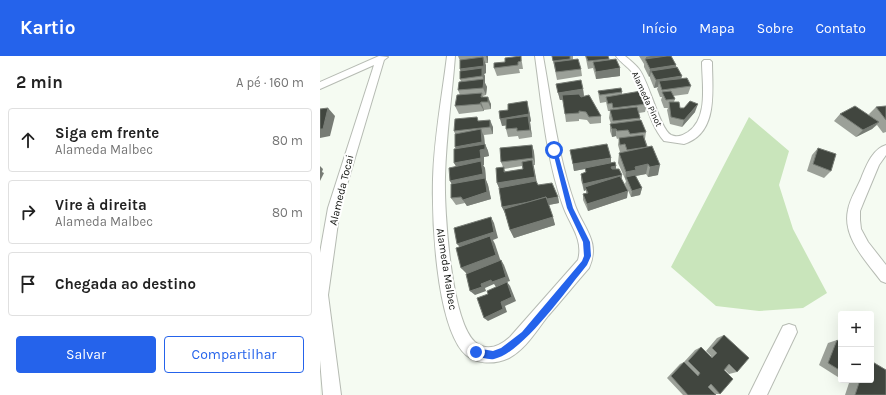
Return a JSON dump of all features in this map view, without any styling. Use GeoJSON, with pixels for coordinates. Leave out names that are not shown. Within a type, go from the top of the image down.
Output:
{"type":"FeatureCollection","features":[{"type":"Feature","properties":{"kind":"street","name":"Alameda Malbec"},"geometry":{"type":"LineString","coordinates":[[451,56],[439,178],[439,222],[448,290],[460,332],[467,344],[476,352],[493,355],[504,352],[524,335],[584,263],[587,256],[587,242],[570,208],[554,150],[539,56]]}},
{"type":"Feature","properties":{"kind":"street","name":"Alameda Pinot"},"geometry":{"type":"LineString","coordinates":[[620,56],[635,70],[660,129],[668,138],[679,140],[684,140],[697,131],[707,111],[707,62]]}},
{"type":"Feature","properties":{"kind":"street"},"geometry":{"type":"LineString","coordinates":[[320,86],[383,58]]}},
{"type":"Feature","properties":{"kind":"street","name":"Alameda Tocai"},"geometry":{"type":"LineString","coordinates":[[332,395],[322,295],[328,245],[334,208],[358,125],[383,58]]}},
{"type":"Feature","properties":{"kind":"street"},"geometry":{"type":"LineString","coordinates":[[886,149],[875,160],[854,211],[854,226],[858,236],[866,251],[886,276]]}},
{"type":"Feature","properties":{"kind":"street"},"geometry":{"type":"LineString","coordinates":[[758,395],[789,332]]}},
{"type":"Feature","properties":{"kind":"green space"},"geometry":{"type":"Polygon","coordinates":[[[749,117],[789,151],[779,185],[793,229],[827,293],[803,308],[759,311],[716,306],[671,267],[749,117]]]}},
{"type":"Feature","properties":{"kind":"building"},"geometry":{"type":"Polygon","coordinates":[[[521,56],[521,61],[518,62],[518,65],[494,68],[494,63],[505,62],[505,58],[521,56]]]}},
{"type":"Feature","properties":{"kind":"building"},"geometry":{"type":"Polygon","coordinates":[[[552,56],[570,56],[570,59],[553,61],[552,56]]]}},
{"type":"Feature","properties":{"kind":"building"},"geometry":{"type":"Polygon","coordinates":[[[586,56],[608,56],[609,59],[588,61],[586,56]]]}},
{"type":"Feature","properties":{"kind":"building"},"geometry":{"type":"Polygon","coordinates":[[[671,56],[676,65],[650,69],[645,59],[671,56]]]}},
{"type":"Feature","properties":{"kind":"building"},"geometry":{"type":"Polygon","coordinates":[[[483,57],[484,66],[460,69],[460,60],[483,57]]]}},
{"type":"Feature","properties":{"kind":"building"},"geometry":{"type":"Polygon","coordinates":[[[578,59],[581,69],[556,72],[554,62],[578,59]]]}},
{"type":"Feature","properties":{"kind":"building"},"geometry":{"type":"Polygon","coordinates":[[[616,59],[620,68],[596,72],[593,62],[616,59]]]}},
{"type":"Feature","properties":{"kind":"building"},"geometry":{"type":"Polygon","coordinates":[[[677,67],[682,76],[656,80],[651,71],[677,67]]]}},
{"type":"Feature","properties":{"kind":"building"},"geometry":{"type":"Polygon","coordinates":[[[482,68],[482,76],[460,79],[460,71],[482,68]]]}},
{"type":"Feature","properties":{"kind":"building"},"geometry":{"type":"Polygon","coordinates":[[[687,78],[691,86],[662,90],[659,81],[687,78]]]}},
{"type":"Feature","properties":{"kind":"building"},"geometry":{"type":"Polygon","coordinates":[[[484,79],[483,88],[458,90],[459,82],[484,79]]]}},
{"type":"Feature","properties":{"kind":"building"},"geometry":{"type":"Polygon","coordinates":[[[581,80],[583,89],[558,93],[556,84],[581,80]]]}},
{"type":"Feature","properties":{"kind":"building"},"geometry":{"type":"Polygon","coordinates":[[[621,88],[622,92],[600,95],[598,91],[621,88]]]}},
{"type":"Feature","properties":{"kind":"building"},"geometry":{"type":"Polygon","coordinates":[[[641,91],[647,104],[613,108],[612,103],[608,104],[606,97],[641,91]]]}},
{"type":"Feature","properties":{"kind":"building"},"geometry":{"type":"Polygon","coordinates":[[[671,91],[675,99],[666,100],[662,92],[671,91]]]}},
{"type":"Feature","properties":{"kind":"building"},"geometry":{"type":"Polygon","coordinates":[[[482,93],[481,97],[488,97],[488,102],[455,106],[457,95],[482,93]]]}},
{"type":"Feature","properties":{"kind":"building"},"geometry":{"type":"Polygon","coordinates":[[[579,94],[581,97],[589,95],[601,116],[589,117],[586,112],[579,111],[579,113],[565,114],[562,95],[579,94]]]}},
{"type":"Feature","properties":{"kind":"building"},"geometry":{"type":"Polygon","coordinates":[[[527,101],[529,114],[500,119],[499,111],[508,110],[508,104],[527,101]]]}},
{"type":"Feature","properties":{"kind":"building"},"geometry":{"type":"Polygon","coordinates":[[[690,101],[698,104],[684,120],[671,117],[669,102],[679,102],[680,108],[684,108],[690,101]]]}},
{"type":"Feature","properties":{"kind":"building"},"geometry":{"type":"Polygon","coordinates":[[[855,106],[879,122],[863,130],[840,114],[855,106]]]}},
{"type":"Feature","properties":{"kind":"building"},"geometry":{"type":"Polygon","coordinates":[[[886,106],[886,120],[876,107],[886,106]]]}},
{"type":"Feature","properties":{"kind":"building"},"geometry":{"type":"Polygon","coordinates":[[[637,107],[640,118],[613,121],[610,110],[637,107]]]}},
{"type":"Feature","properties":{"kind":"building"},"geometry":{"type":"Polygon","coordinates":[[[328,108],[323,129],[320,129],[320,109],[328,108]]]}},
{"type":"Feature","properties":{"kind":"building"},"geometry":{"type":"Polygon","coordinates":[[[528,116],[530,130],[517,131],[517,128],[506,129],[506,119],[528,116]]]}},
{"type":"Feature","properties":{"kind":"building"},"geometry":{"type":"Polygon","coordinates":[[[477,117],[478,121],[490,120],[490,127],[454,131],[455,119],[477,117]]]}},
{"type":"Feature","properties":{"kind":"building"},"geometry":{"type":"Polygon","coordinates":[[[641,120],[646,132],[630,134],[628,130],[617,131],[616,129],[612,129],[610,124],[641,120]]]}},
{"type":"Feature","properties":{"kind":"building"},"geometry":{"type":"Polygon","coordinates":[[[481,129],[482,142],[455,147],[455,134],[481,129]]]}},
{"type":"Feature","properties":{"kind":"building"},"geometry":{"type":"Polygon","coordinates":[[[643,135],[647,147],[627,150],[625,144],[620,145],[619,138],[643,135]]]}},
{"type":"Feature","properties":{"kind":"building"},"geometry":{"type":"Polygon","coordinates":[[[485,144],[485,149],[480,150],[481,158],[454,163],[454,149],[485,144]]]}},
{"type":"Feature","properties":{"kind":"building"},"geometry":{"type":"Polygon","coordinates":[[[607,144],[611,158],[573,164],[570,150],[607,144]]]}},
{"type":"Feature","properties":{"kind":"building"},"geometry":{"type":"Polygon","coordinates":[[[532,145],[533,158],[501,162],[500,148],[532,145]]]}},
{"type":"Feature","properties":{"kind":"building"},"geometry":{"type":"Polygon","coordinates":[[[652,146],[660,165],[650,167],[648,164],[635,167],[636,170],[626,172],[619,153],[652,146]]]}},
{"type":"Feature","properties":{"kind":"building"},"geometry":{"type":"Polygon","coordinates":[[[818,148],[836,154],[831,171],[813,164],[818,148]]]}},
{"type":"Feature","properties":{"kind":"building"},"geometry":{"type":"Polygon","coordinates":[[[532,160],[535,177],[497,183],[496,168],[504,167],[504,172],[523,169],[522,162],[532,160]]]}},
{"type":"Feature","properties":{"kind":"building"},"geometry":{"type":"Polygon","coordinates":[[[481,161],[483,174],[450,181],[449,168],[481,161]]]}},
{"type":"Feature","properties":{"kind":"building"},"geometry":{"type":"Polygon","coordinates":[[[615,162],[616,166],[611,167],[612,169],[619,169],[622,175],[583,184],[581,174],[586,172],[585,168],[615,162]]]}},
{"type":"Feature","properties":{"kind":"building"},"geometry":{"type":"Polygon","coordinates":[[[635,175],[642,188],[632,191],[626,177],[635,175]]]}},
{"type":"Feature","properties":{"kind":"building"},"geometry":{"type":"Polygon","coordinates":[[[620,176],[628,191],[587,204],[583,194],[588,193],[585,187],[620,176]]]}},
{"type":"Feature","properties":{"kind":"building"},"geometry":{"type":"Polygon","coordinates":[[[485,178],[487,192],[463,200],[461,197],[451,198],[451,184],[485,178]]]}},
{"type":"Feature","properties":{"kind":"building"},"geometry":{"type":"Polygon","coordinates":[[[536,181],[538,185],[552,183],[558,197],[547,199],[546,197],[502,207],[499,188],[536,181]]]}},
{"type":"Feature","properties":{"kind":"building"},"geometry":{"type":"Polygon","coordinates":[[[546,197],[553,217],[510,230],[504,209],[546,197]]]}},
{"type":"Feature","properties":{"kind":"building"},"geometry":{"type":"Polygon","coordinates":[[[491,217],[494,232],[457,244],[454,228],[491,217]]]}},
{"type":"Feature","properties":{"kind":"building"},"geometry":{"type":"Polygon","coordinates":[[[490,236],[496,255],[461,268],[456,248],[490,236]]]}},
{"type":"Feature","properties":{"kind":"building"},"geometry":{"type":"Polygon","coordinates":[[[501,260],[506,277],[492,282],[491,280],[481,284],[482,287],[470,291],[466,274],[501,260]]]}},
{"type":"Feature","properties":{"kind":"building"},"geometry":{"type":"Polygon","coordinates":[[[507,282],[512,297],[501,302],[503,309],[484,318],[477,298],[488,294],[487,291],[507,282]]]}},
{"type":"Feature","properties":{"kind":"building"},"geometry":{"type":"Polygon","coordinates":[[[724,335],[749,358],[737,372],[729,364],[724,370],[733,379],[720,394],[711,384],[708,387],[716,395],[688,395],[671,376],[684,362],[698,376],[700,373],[688,361],[701,347],[712,358],[717,353],[712,348],[724,335]]]}},
{"type":"Feature","properties":{"kind":"building"},"geometry":{"type":"Polygon","coordinates":[[[837,340],[838,369],[828,363],[837,340]]]}},
{"type":"Feature","properties":{"kind":"building"},"geometry":{"type":"Polygon","coordinates":[[[874,363],[886,370],[886,395],[855,395],[859,383],[874,383],[874,363]]]}},
{"type":"Feature","properties":{"kind":"route"},"geometry":{"type":"LineString","coordinates":[[476,352],[484,355],[493,355],[504,352],[512,346],[524,335],[584,263],[587,256],[587,242],[570,208],[554,150]]}}]}
